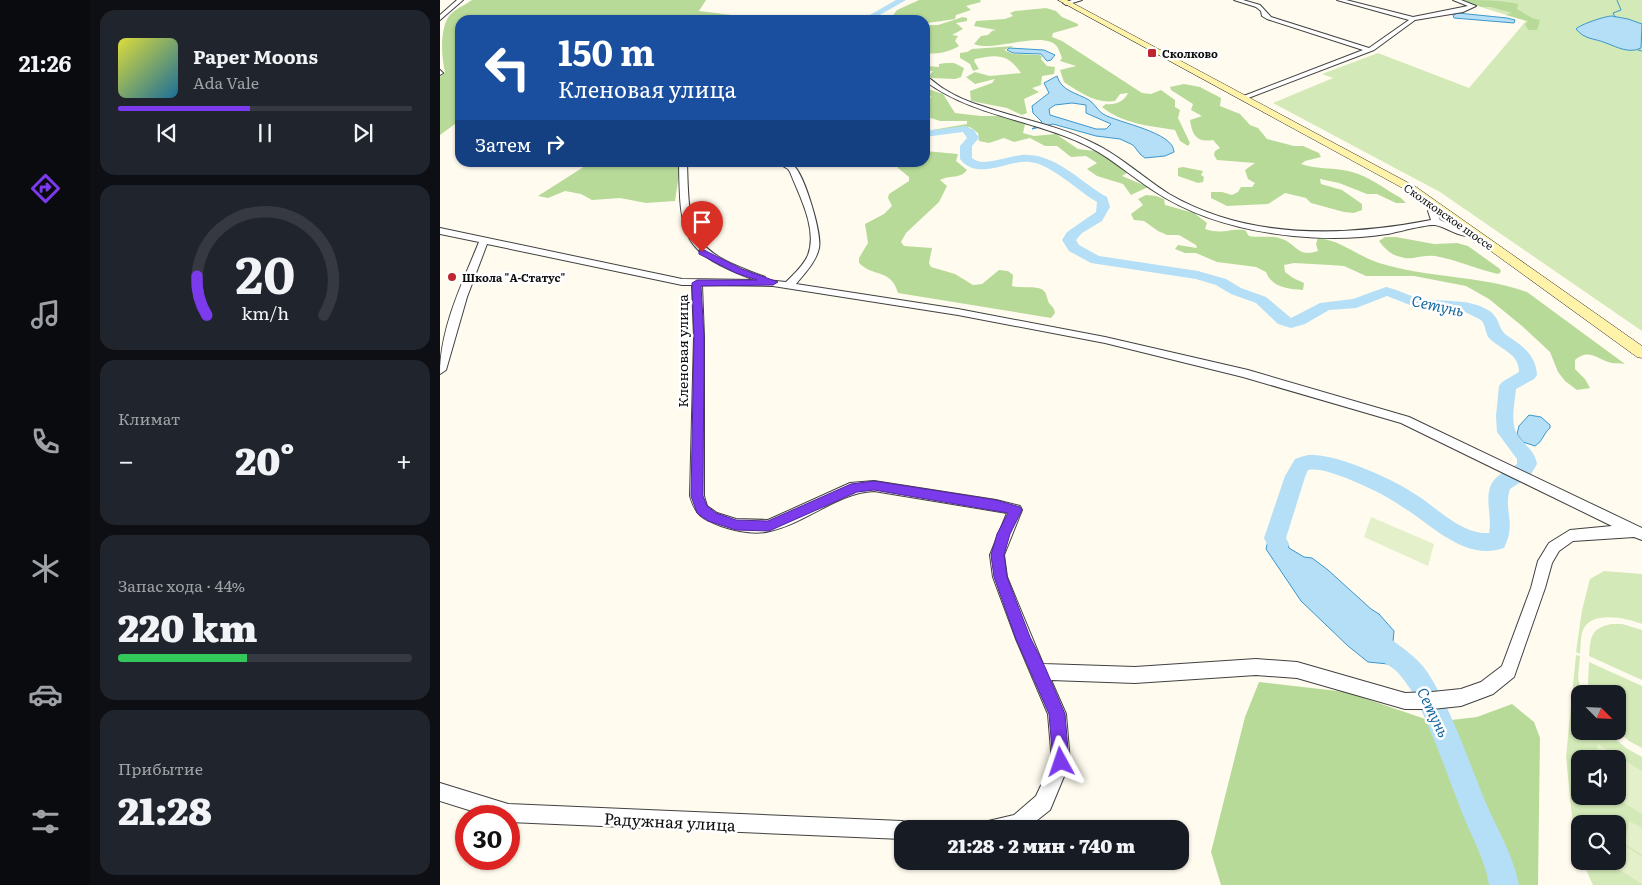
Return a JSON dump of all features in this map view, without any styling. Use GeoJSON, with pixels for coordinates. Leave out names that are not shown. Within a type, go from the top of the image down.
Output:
{"type":"FeatureCollection","features":[{"type":"Feature","properties":{"kind":"street"},"geometry":{"type":"LineString","coordinates":[[440,18],[460,0]]}},
{"type":"Feature","properties":{"kind":"street"},"geometry":{"type":"LineString","coordinates":[[1064,2],[1079,0]]}},
{"type":"Feature","properties":{"kind":"street"},"geometry":{"type":"LineString","coordinates":[[1238,0],[1258,6],[1264,11],[1264,15],[1270,18],[1368,50]]}},
{"type":"Feature","properties":{"kind":"street"},"geometry":{"type":"LineString","coordinates":[[1340,0],[1413,19]]}},
{"type":"Feature","properties":{"kind":"street"},"geometry":{"type":"LineString","coordinates":[[1243,98],[1368,50],[1413,19],[1463,10],[1473,6],[1456,0]]}},
{"type":"Feature","properties":{"kind":"street","name":"Сколковское шоссе"},"geometry":{"type":"LineString","coordinates":[[1064,2],[1388,175],[1435,205],[1642,353]]}},
{"type":"Feature","properties":{"kind":"street"},"geometry":{"type":"LineString","coordinates":[[930,81],[974,105],[1034,123],[1096,146],[1125,164],[1145,181],[1179,202],[1212,216],[1237,223],[1286,232],[1323,235],[1374,233],[1436,222],[1456,231],[1473,232]]}},
{"type":"Feature","properties":{"kind":"street"},"geometry":{"type":"LineString","coordinates":[[683,167],[685,220],[693,241],[702,252],[739,271],[773,282],[958,312],[1100,339],[1244,373],[1405,420],[1639,532]]}},
{"type":"Feature","properties":{"kind":"street"},"geometry":{"type":"LineString","coordinates":[[790,285],[806,266],[813,254],[816,243],[815,232],[791,167]]}},
{"type":"Feature","properties":{"kind":"street"},"geometry":{"type":"LineString","coordinates":[[1435,205],[1432,211],[1436,222]]}},
{"type":"Feature","properties":{"kind":"street"},"geometry":{"type":"LineString","coordinates":[[440,231],[623,270],[697,283],[773,282]]}},
{"type":"Feature","properties":{"kind":"street"},"geometry":{"type":"LineString","coordinates":[[440,370],[462,297],[484,240]]}},
{"type":"Feature","properties":{"kind":"street","name":"Кленовая улица"},"geometry":{"type":"LineString","coordinates":[[697,283],[699,337],[697,496],[702,509],[712,517],[736,525],[769,526],[855,488],[874,486],[996,505],[1016,510],[1004,534],[998,555],[1000,577],[1024,639],[1040,672]]}},
{"type":"Feature","properties":{"kind":"street"},"geometry":{"type":"LineString","coordinates":[[1022,820],[1043,803],[1061,762],[1057,714],[1040,672],[1135,675],[1256,666],[1298,670],[1405,701],[1454,699],[1468,696],[1499,682],[1508,671],[1538,588],[1545,561],[1554,547],[1570,536],[1639,532]]}},
{"type":"Feature","properties":{"kind":"street","name":"Радужная улица"},"geometry":{"type":"LineString","coordinates":[[440,792],[508,813],[894,830]]}},
{"type":"Feature","properties":{"kind":"green space"},"geometry":{"type":"Polygon","coordinates":[[[472,0],[706,0],[699,11],[732,15],[455,15],[455,124],[440,135],[440,77],[445,72],[442,51],[443,35],[446,21],[457,9],[472,0]]]}},
{"type":"Feature","properties":{"kind":"green space"},"geometry":{"type":"Polygon","coordinates":[[[919,0],[980,0],[981,2],[966,6],[971,10],[956,15],[955,19],[930,23],[930,15],[893,15],[897,10],[919,0]]]}},
{"type":"Feature","properties":{"kind":"green space"},"geometry":{"type":"Polygon","coordinates":[[[1458,0],[1642,0],[1642,331],[1440,192],[1273,103],[1333,78],[1322,74],[1378,53],[1469,88],[1526,21],[1458,0]]]}},
{"type":"Feature","properties":{"kind":"green space"},"geometry":{"type":"Polygon","coordinates":[[[1461,0],[1497,1],[1518,4],[1517,9],[1532,18],[1540,20],[1537,30],[1529,30],[1525,25],[1528,21],[1506,15],[1512,13],[1491,7],[1482,7],[1461,0]]]}},
{"type":"Feature","properties":{"kind":"green space"},"geometry":{"type":"Polygon","coordinates":[[[1046,8],[1056,11],[1062,17],[1078,24],[1078,26],[1053,33],[1052,37],[1062,41],[1142,93],[1151,94],[1161,90],[1175,100],[1175,107],[1180,110],[1178,118],[1190,143],[1188,146],[1180,141],[1175,130],[1128,121],[1102,107],[1106,104],[1119,102],[1128,93],[1120,94],[1115,101],[1101,101],[1076,90],[1064,82],[1060,70],[1076,66],[1060,61],[1062,58],[1058,48],[1052,42],[1031,40],[993,46],[974,44],[981,36],[988,35],[996,30],[974,26],[976,21],[1005,19],[1013,16],[1010,13],[1015,11],[1046,8]]]}},
{"type":"Feature","properties":{"kind":"green space"},"geometry":{"type":"Polygon","coordinates":[[[963,17],[967,18],[967,21],[956,23],[963,29],[952,35],[958,36],[955,41],[959,46],[930,54],[930,25],[938,25],[963,17]]]}},
{"type":"Feature","properties":{"kind":"green space"},"geometry":{"type":"Polygon","coordinates":[[[1014,46],[1004,50],[1013,54],[1042,56],[1041,59],[1047,66],[1055,67],[1054,74],[1042,76],[1041,85],[1032,88],[1039,92],[1024,99],[1027,113],[1022,115],[1007,108],[971,101],[970,91],[992,83],[995,79],[975,84],[966,77],[975,72],[990,76],[1021,73],[1012,62],[996,56],[975,59],[974,61],[979,69],[973,71],[970,64],[960,58],[960,53],[972,49],[1014,46]]]}},
{"type":"Feature","properties":{"kind":"green space"},"geometry":{"type":"Polygon","coordinates":[[[954,63],[964,68],[961,77],[955,79],[931,78],[930,75],[933,71],[930,71],[930,66],[939,67],[939,64],[954,63]]]}},
{"type":"Feature","properties":{"kind":"green space"},"geometry":{"type":"Polygon","coordinates":[[[1184,84],[1200,87],[1221,98],[1220,106],[1240,114],[1250,125],[1258,128],[1267,139],[1294,146],[1303,146],[1319,153],[1321,157],[1305,161],[1301,164],[1346,170],[1358,174],[1401,198],[1406,203],[1396,203],[1377,194],[1367,194],[1339,183],[1320,179],[1321,184],[1342,190],[1362,204],[1362,210],[1354,213],[1344,212],[1311,203],[1306,198],[1285,193],[1268,204],[1227,206],[1211,198],[1211,192],[1222,192],[1232,195],[1238,192],[1241,187],[1252,187],[1255,183],[1248,179],[1245,170],[1255,163],[1217,160],[1214,155],[1215,151],[1220,148],[1213,140],[1207,141],[1196,137],[1190,120],[1202,116],[1191,110],[1193,104],[1171,90],[1170,87],[1184,84]]]}},
{"type":"Feature","properties":{"kind":"green space"},"geometry":{"type":"Polygon","coordinates":[[[930,90],[943,94],[955,113],[1001,116],[1025,124],[1023,133],[1034,136],[1056,134],[1078,149],[1095,151],[1128,172],[1122,176],[1148,187],[1131,195],[1123,184],[1097,176],[1087,169],[1097,163],[1086,156],[1071,157],[1057,146],[1045,146],[1030,138],[1014,142],[1004,138],[989,143],[979,141],[978,133],[970,127],[933,133],[932,130],[967,124],[967,121],[940,121],[930,118],[930,98],[932,97],[930,96],[930,90]]]}},
{"type":"Feature","properties":{"kind":"green space"},"geometry":{"type":"Polygon","coordinates":[[[930,151],[958,154],[956,161],[967,170],[962,175],[940,180],[947,186],[939,202],[906,233],[901,242],[904,246],[932,248],[929,263],[931,267],[955,274],[973,285],[982,284],[999,270],[1008,271],[1013,275],[1012,286],[1038,288],[1044,291],[1055,311],[1051,318],[898,293],[895,285],[887,276],[865,268],[859,263],[859,258],[868,243],[865,224],[884,214],[892,206],[888,198],[889,194],[909,181],[909,177],[898,168],[930,167],[930,151]]]}},
{"type":"Feature","properties":{"kind":"green space"},"geometry":{"type":"Polygon","coordinates":[[[680,167],[675,201],[646,203],[620,198],[592,200],[581,194],[565,191],[548,198],[538,196],[582,168],[680,167]]]}},
{"type":"Feature","properties":{"kind":"green space"},"geometry":{"type":"Polygon","coordinates":[[[1183,167],[1203,171],[1201,175],[1204,177],[1203,182],[1198,183],[1178,176],[1178,168],[1183,167]]]}},
{"type":"Feature","properties":{"kind":"green space"},"geometry":{"type":"Polygon","coordinates":[[[1146,195],[1164,199],[1165,205],[1194,213],[1207,223],[1205,229],[1211,231],[1245,230],[1249,236],[1282,239],[1301,252],[1306,253],[1318,251],[1316,244],[1318,238],[1326,239],[1371,260],[1397,268],[1490,282],[1527,292],[1625,364],[1610,363],[1588,354],[1580,357],[1575,360],[1575,369],[1585,379],[1590,388],[1577,390],[1565,381],[1558,372],[1550,352],[1489,299],[1466,286],[1414,276],[1366,276],[1344,266],[1294,263],[1284,265],[1285,272],[1304,283],[1303,290],[1281,287],[1272,281],[1266,272],[1256,267],[1217,262],[1196,253],[1185,253],[1175,249],[1178,245],[1197,248],[1196,245],[1179,235],[1167,235],[1144,221],[1134,220],[1131,214],[1143,205],[1138,199],[1146,195]]]}},
{"type":"Feature","properties":{"kind":"green space"},"geometry":{"type":"Polygon","coordinates":[[[1385,237],[1396,237],[1434,244],[1457,243],[1468,246],[1500,269],[1501,272],[1498,274],[1435,256],[1405,258],[1397,256],[1388,251],[1379,241],[1385,237]]]}},
{"type":"Feature","properties":{"kind":"green space"},"geometry":{"type":"Polygon","coordinates":[[[1371,517],[1434,544],[1428,566],[1364,537],[1371,517]]]}},
{"type":"Feature","properties":{"kind":"green space"},"geometry":{"type":"Polygon","coordinates":[[[1604,571],[1642,574],[1642,624],[1610,617],[1593,620],[1583,630],[1580,654],[1576,652],[1582,610],[1590,579],[1604,571]]]}},
{"type":"Feature","properties":{"kind":"green space"},"geometry":{"type":"Polygon","coordinates":[[[1611,624],[1622,624],[1642,630],[1642,680],[1589,656],[1591,639],[1595,631],[1611,624]]]}},
{"type":"Feature","properties":{"kind":"green space"},"geometry":{"type":"Polygon","coordinates":[[[1576,655],[1580,656],[1578,678],[1580,685],[1573,685],[1576,655]]]}},
{"type":"Feature","properties":{"kind":"green space"},"geometry":{"type":"Polygon","coordinates":[[[1589,662],[1642,686],[1642,748],[1626,738],[1626,685],[1588,685],[1589,662]]]}},
{"type":"Feature","properties":{"kind":"green space"},"geometry":{"type":"Polygon","coordinates":[[[1259,682],[1346,692],[1434,722],[1477,717],[1512,704],[1534,722],[1540,738],[1538,885],[1221,885],[1211,852],[1245,717],[1259,682]]]}},
{"type":"Feature","properties":{"kind":"green space"},"geometry":{"type":"Polygon","coordinates":[[[1571,706],[1571,740],[1617,740],[1642,757],[1642,885],[1593,885],[1586,870],[1626,870],[1626,815],[1572,815],[1566,757],[1571,706]]]}},
{"type":"Feature","properties":{"kind":"green space"},"geometry":{"type":"Polygon","coordinates":[[[1598,744],[1608,750],[1596,750],[1598,744]]]}},
{"type":"Feature","properties":{"kind":"green space"},"geometry":{"type":"Polygon","coordinates":[[[1626,761],[1642,771],[1642,814],[1626,804],[1626,761]]]}},
{"type":"Feature","properties":{"kind":"green space"},"geometry":{"type":"Polygon","coordinates":[[[1629,821],[1642,828],[1642,855],[1626,845],[1629,821]]]}},
{"type":"Feature","properties":{"kind":"green space"},"geometry":{"type":"Polygon","coordinates":[[[1626,846],[1642,857],[1642,884],[1620,870],[1626,870],[1626,846]]]}},
{"type":"Feature","properties":{"kind":"water"},"geometry":{"type":"Polygon","coordinates":[[[1458,13],[1515,20],[1514,23],[1454,18],[1453,15],[1458,13]]]}},
{"type":"Feature","properties":{"kind":"water"},"geometry":{"type":"Polygon","coordinates":[[[1612,16],[1642,24],[1641,48],[1637,50],[1623,49],[1586,37],[1576,29],[1604,17],[1612,16]]]}},
{"type":"Feature","properties":{"kind":"water"},"geometry":{"type":"Polygon","coordinates":[[[1009,48],[1044,50],[1055,55],[1051,60],[1047,61],[1041,54],[1013,53],[1007,50],[1009,48]]]}},
{"type":"Feature","properties":{"kind":"water"},"geometry":{"type":"Polygon","coordinates":[[[1057,76],[1062,85],[1089,100],[1103,114],[1165,139],[1172,145],[1174,152],[1165,156],[1145,158],[1133,145],[1120,139],[1096,136],[1053,124],[1032,129],[1042,122],[1033,113],[1032,106],[1049,93],[1044,83],[1057,76]],[[1072,103],[1055,105],[1049,109],[1050,115],[1096,129],[1106,129],[1111,124],[1086,113],[1086,105],[1072,103]]]}},
{"type":"Feature","properties":{"kind":"water"},"geometry":{"type":"Polygon","coordinates":[[[1529,415],[1541,417],[1550,425],[1550,428],[1540,442],[1535,446],[1523,442],[1517,434],[1519,426],[1529,415]]]}},
{"type":"Feature","properties":{"kind":"water"},"geometry":{"type":"Polygon","coordinates":[[[1274,515],[1286,522],[1283,534],[1289,548],[1304,557],[1312,558],[1328,570],[1379,614],[1394,631],[1392,652],[1388,664],[1368,662],[1348,646],[1301,601],[1266,549],[1274,515]]]}},
{"type":"Feature","properties":{"kind":"waterway","name":"Сетунь"},"geometry":{"type":"LineString","coordinates":[[874,15],[902,0]]}},
{"type":"Feature","properties":{"kind":"waterway"},"geometry":{"type":"LineString","coordinates":[[1615,17],[1613,13],[1621,10],[1617,0]]}},
{"type":"Feature","properties":{"kind":"waterway"},"geometry":{"type":"LineString","coordinates":[[1638,50],[1642,51]]}},
{"type":"Feature","properties":{"kind":"waterway","name":"Сетунь"},"geometry":{"type":"LineString","coordinates":[[930,133],[965,129],[970,132],[973,138],[966,146],[966,159],[971,164],[995,164],[1022,158],[1037,160],[1056,169],[1103,200],[1104,207],[1102,213],[1078,230],[1069,240],[1074,248],[1096,260],[1127,263],[1145,268],[1198,275],[1221,282],[1236,291],[1261,300],[1284,321],[1291,323],[1299,321],[1325,306],[1356,303],[1386,291],[1415,302],[1468,308],[1487,316],[1492,323],[1495,334],[1518,351],[1526,361],[1528,375],[1508,386],[1505,422],[1508,436],[1525,456],[1527,464],[1523,471],[1507,480],[1501,486],[1498,500],[1500,529],[1496,542],[1485,543],[1462,536],[1410,501],[1364,477],[1324,463],[1310,462],[1302,464],[1295,476],[1275,538],[1278,544]]}},
{"type":"Feature","properties":{"kind":"waterway","name":"Сетунь"},"geometry":{"type":"LineString","coordinates":[[1372,640],[1391,655],[1404,662],[1419,681],[1451,747],[1474,809],[1501,867],[1504,885]]}},
{"type":"Feature","properties":{"kind":"place","name":"Сколково"},"geometry":{"type":"Point","coordinates":[1152,53]}},
{"type":"Feature","properties":{"kind":"place","name":"Школа \"А-Статус\""},"geometry":{"type":"Point","coordinates":[452,277]}},
{"type":"Feature","properties":{"kind":"route"},"geometry":{"type":"LineString","coordinates":[[702,252],[739,271],[773,282],[697,283],[699,337],[697,496],[702,509],[712,517],[736,525],[752,527],[769,526],[855,488],[874,486],[996,505],[1016,510],[1004,534],[998,555],[1000,577],[1024,639],[1057,714],[1061,762]]}}]}
